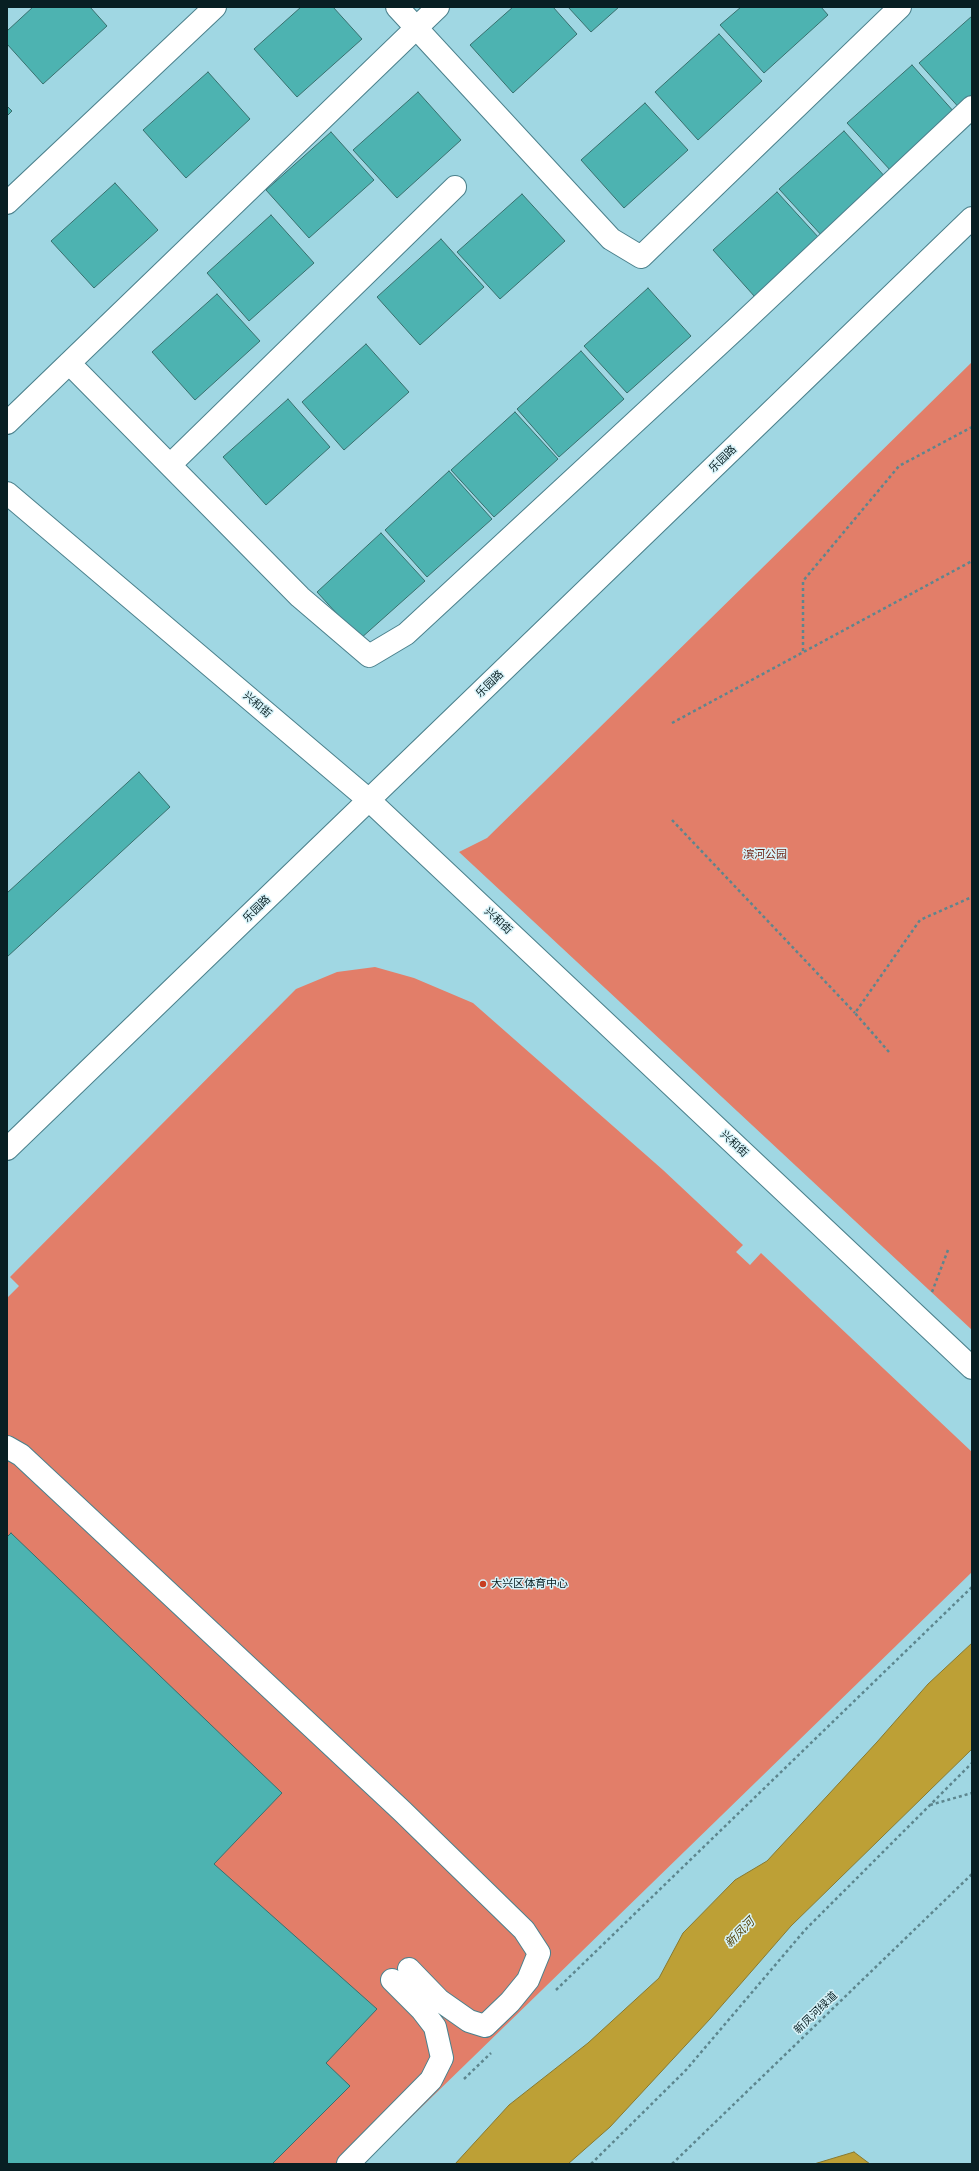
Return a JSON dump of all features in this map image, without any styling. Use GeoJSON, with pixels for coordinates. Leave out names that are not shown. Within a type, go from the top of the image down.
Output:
{"type":"FeatureCollection","features":[{"type":"Feature","properties":{"kind":"street"},"geometry":{"type":"LineString","coordinates":[[7,203],[215,7]]}},
{"type":"Feature","properties":{"kind":"street"},"geometry":{"type":"LineString","coordinates":[[397,7],[611,238],[641,257],[900,7]]}},
{"type":"Feature","properties":{"kind":"street"},"geometry":{"type":"LineString","coordinates":[[7,423],[438,7]]}},
{"type":"Feature","properties":{"kind":"street"},"geometry":{"type":"LineString","coordinates":[[69,363],[300,597],[369,656],[406,634],[745,320],[972,107]]}},
{"type":"Feature","properties":{"kind":"street"},"geometry":{"type":"LineString","coordinates":[[170,465],[455,187]]}},
{"type":"Feature","properties":{"kind":"street","name":"乐园路"},"geometry":{"type":"LineString","coordinates":[[7,1149],[370,801],[972,218]]}},
{"type":"Feature","properties":{"kind":"street","name":"兴和街"},"geometry":{"type":"LineString","coordinates":[[7,493],[370,801],[972,1368]]}},
{"type":"Feature","properties":{"kind":"street"},"geometry":{"type":"LineString","coordinates":[[7,1447],[21,1455],[402,1811],[524,1930],[539,1953],[528,1980],[510,2002],[485,2026],[468,2021],[400,1975],[422,2010],[435,2027],[442,2058],[431,2080],[348,2164]]}},
{"type":"Feature","properties":{"kind":"path"},"geometry":{"type":"LineString","coordinates":[[803,651],[803,581],[899,466],[972,427]]}},
{"type":"Feature","properties":{"kind":"path"},"geometry":{"type":"LineString","coordinates":[[672,723],[972,561]]}},
{"type":"Feature","properties":{"kind":"path"},"geometry":{"type":"LineString","coordinates":[[672,820],[855,1013],[889,1052]]}},
{"type":"Feature","properties":{"kind":"path"},"geometry":{"type":"LineString","coordinates":[[855,1013],[920,920],[972,898]]}},
{"type":"Feature","properties":{"kind":"path"},"geometry":{"type":"LineString","coordinates":[[932,1293],[948,1250]]}},
{"type":"Feature","properties":{"kind":"path"},"geometry":{"type":"LineString","coordinates":[[552,1994],[972,1587]]}},
{"type":"Feature","properties":{"kind":"path"},"geometry":{"type":"LineString","coordinates":[[591,2164],[686,2070],[805,1930],[972,1763]]}},
{"type":"Feature","properties":{"kind":"path"},"geometry":{"type":"LineString","coordinates":[[929,1806],[972,1793]]}},
{"type":"Feature","properties":{"kind":"path","name":"新凤河绿道"},"geometry":{"type":"LineString","coordinates":[[672,2164],[972,1874]]}},
{"type":"Feature","properties":{"kind":"path"},"geometry":{"type":"LineString","coordinates":[[460,2083],[495,2049]]}},
{"type":"Feature","properties":{"kind":"green space","name":"滨河公园"},"geometry":{"type":"Polygon","coordinates":[[[972,362],[972,1330],[459,852],[487,838],[972,362]]]}},
{"type":"Feature","properties":{"kind":"green space","name":"大兴区体育中心"},"geometry":{"type":"Polygon","coordinates":[[[375,967],[414,978],[473,1003],[663,1170],[743,1245],[736,1252],[750,1265],[761,1253],[972,1452],[972,1572],[363,2164],[7,2164],[7,1298],[19,1286],[10,1277],[296,989],[337,972],[375,967]]]}},
{"type":"Feature","properties":{"kind":"water","name":"新凤河"},"geometry":{"type":"Polygon","coordinates":[[[972,1643],[972,1749],[791,1926],[710,2019],[610,2127],[568,2164],[455,2164],[509,2105],[588,2043],[659,1978],[683,1933],[735,1880],[767,1861],[877,1742],[928,1684],[972,1643]]]}},
{"type":"Feature","properties":{"kind":"water"},"geometry":{"type":"Polygon","coordinates":[[[854,2152],[870,2164],[814,2164],[854,2152]]]}},
{"type":"Feature","properties":{"kind":"building"},"geometry":{"type":"Polygon","coordinates":[[[33,7],[90,7],[107,26],[43,84],[7,44],[7,31],[33,7]]]}},
{"type":"Feature","properties":{"kind":"building"},"geometry":{"type":"Polygon","coordinates":[[[301,7],[333,7],[362,39],[297,97],[254,49],[301,7]]]}},
{"type":"Feature","properties":{"kind":"building"},"geometry":{"type":"Polygon","coordinates":[[[513,7],[553,7],[577,34],[513,93],[470,45],[513,7]]]}},
{"type":"Feature","properties":{"kind":"building"},"geometry":{"type":"Polygon","coordinates":[[[568,7],[619,7],[591,32],[568,7]]]}},
{"type":"Feature","properties":{"kind":"building"},"geometry":{"type":"Polygon","coordinates":[[[741,7],[821,7],[828,15],[764,73],[720,25],[741,7]]]}},
{"type":"Feature","properties":{"kind":"building"},"geometry":{"type":"Polygon","coordinates":[[[972,16],[972,102],[962,111],[919,63],[972,16]]]}},
{"type":"Feature","properties":{"kind":"building"},"geometry":{"type":"Polygon","coordinates":[[[719,34],[762,81],[698,140],[655,92],[719,34]]]}},
{"type":"Feature","properties":{"kind":"building"},"geometry":{"type":"Polygon","coordinates":[[[912,65],[955,113],[891,171],[847,123],[912,65]]]}},
{"type":"Feature","properties":{"kind":"building"},"geometry":{"type":"Polygon","coordinates":[[[208,72],[250,119],[186,178],[143,130],[208,72]]]}},
{"type":"Feature","properties":{"kind":"building"},"geometry":{"type":"Polygon","coordinates":[[[418,92],[461,140],[397,198],[353,150],[418,92]]]}},
{"type":"Feature","properties":{"kind":"building"},"geometry":{"type":"Polygon","coordinates":[[[645,103],[688,150],[624,208],[581,160],[645,103]]]}},
{"type":"Feature","properties":{"kind":"building"},"geometry":{"type":"Polygon","coordinates":[[[7,106],[12,111],[7,116],[7,106]]]}},
{"type":"Feature","properties":{"kind":"building"},"geometry":{"type":"Polygon","coordinates":[[[844,131],[887,179],[823,237],[779,189],[844,131]]]}},
{"type":"Feature","properties":{"kind":"building"},"geometry":{"type":"Polygon","coordinates":[[[331,132],[374,180],[309,238],[266,190],[331,132]]]}},
{"type":"Feature","properties":{"kind":"building"},"geometry":{"type":"Polygon","coordinates":[[[115,183],[158,230],[94,288],[51,241],[115,183]]]}},
{"type":"Feature","properties":{"kind":"building"},"geometry":{"type":"Polygon","coordinates":[[[777,192],[820,239],[755,297],[713,250],[777,192]]]}},
{"type":"Feature","properties":{"kind":"building"},"geometry":{"type":"Polygon","coordinates":[[[522,194],[565,241],[500,299],[457,252],[522,194]]]}},
{"type":"Feature","properties":{"kind":"building"},"geometry":{"type":"Polygon","coordinates":[[[271,215],[314,263],[249,321],[207,273],[271,215]]]}},
{"type":"Feature","properties":{"kind":"building"},"geometry":{"type":"Polygon","coordinates":[[[441,239],[484,287],[420,345],[377,297],[441,239]]]}},
{"type":"Feature","properties":{"kind":"building"},"geometry":{"type":"Polygon","coordinates":[[[648,288],[691,336],[627,393],[584,346],[648,288]]]}},
{"type":"Feature","properties":{"kind":"building"},"geometry":{"type":"Polygon","coordinates":[[[217,294],[260,341],[195,400],[152,352],[217,294]]]}},
{"type":"Feature","properties":{"kind":"building"},"geometry":{"type":"Polygon","coordinates":[[[366,344],[409,392],[344,450],[302,402],[366,344]]]}},
{"type":"Feature","properties":{"kind":"building"},"geometry":{"type":"Polygon","coordinates":[[[581,351],[624,399],[559,457],[517,409],[581,351]]]}},
{"type":"Feature","properties":{"kind":"building"},"geometry":{"type":"Polygon","coordinates":[[[288,399],[330,447],[266,505],[223,457],[288,399]]]}},
{"type":"Feature","properties":{"kind":"building"},"geometry":{"type":"Polygon","coordinates":[[[515,412],[558,459],[494,517],[451,470],[515,412]]]}},
{"type":"Feature","properties":{"kind":"building"},"geometry":{"type":"Polygon","coordinates":[[[449,471],[492,519],[427,577],[385,530],[449,471]]]}},
{"type":"Feature","properties":{"kind":"building"},"geometry":{"type":"Polygon","coordinates":[[[381,533],[425,581],[360,639],[317,592],[381,533]]]}},
{"type":"Feature","properties":{"kind":"building"},"geometry":{"type":"Polygon","coordinates":[[[139,772],[170,807],[7,957],[7,893],[139,772]]]}},
{"type":"Feature","properties":{"kind":"building"},"geometry":{"type":"Polygon","coordinates":[[[11,1533],[282,1793],[214,1864],[377,2009],[326,2063],[350,2086],[272,2164],[7,2164],[7,1537],[11,1533]]]}},
{"type":"Feature","properties":{"kind":"place","name":"大兴区体育中心"},"geometry":{"type":"Point","coordinates":[483,1584]}}]}
